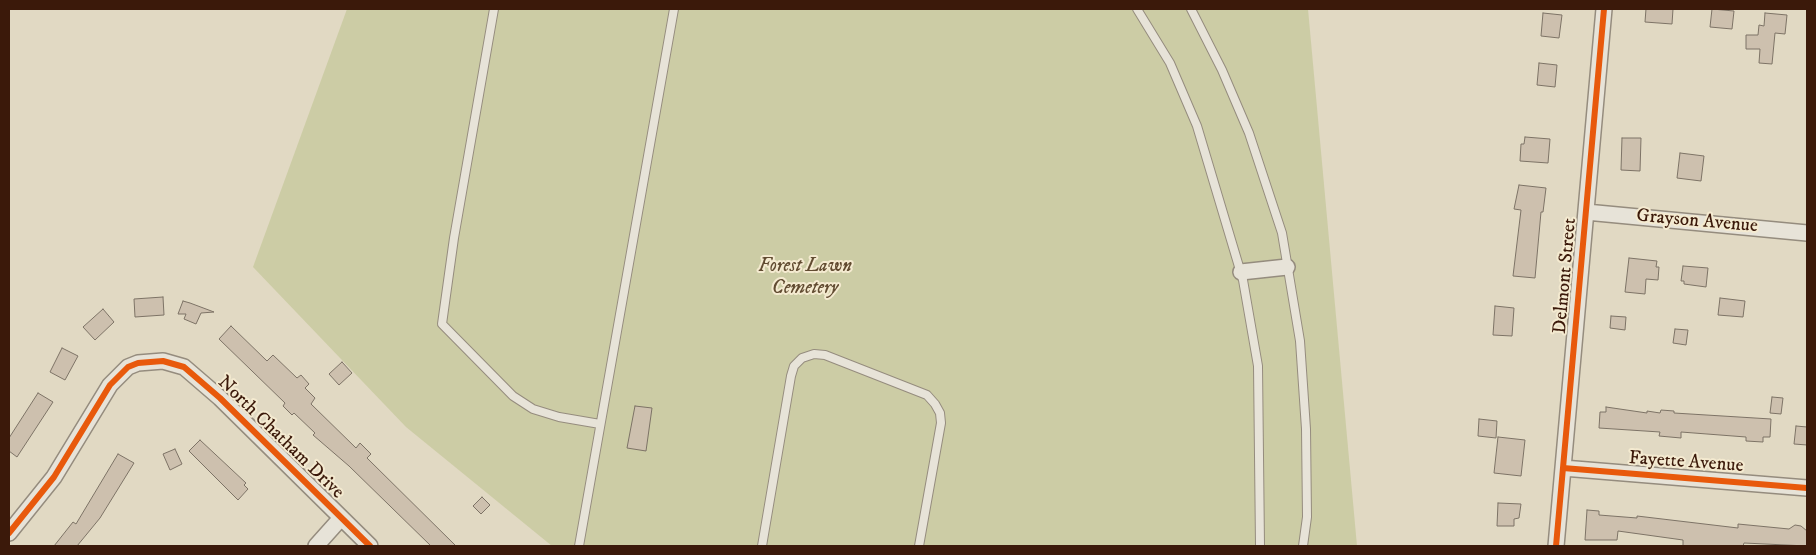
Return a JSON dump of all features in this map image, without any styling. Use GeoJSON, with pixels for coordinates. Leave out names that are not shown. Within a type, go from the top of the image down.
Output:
{"type":"FeatureCollection","features":[{"type":"Feature","properties":{"kind":"street","name":"Delmont Street"},"geometry":{"type":"LineString","coordinates":[[1556,546],[1604,9]]}},
{"type":"Feature","properties":{"kind":"street","name":"Grayson Avenue"},"geometry":{"type":"LineString","coordinates":[[1586,212],[1807,233]]}},
{"type":"Feature","properties":{"kind":"street"},"geometry":{"type":"LineString","coordinates":[[1241,272],[1287,267]]}},
{"type":"Feature","properties":{"kind":"street","name":"North Chatham Drive"},"geometry":{"type":"LineString","coordinates":[[9,533],[54,477],[110,385],[128,367],[138,363],[163,360],[184,367],[220,398],[370,546]]}},
{"type":"Feature","properties":{"kind":"street","name":"Fayette Avenue"},"geometry":{"type":"LineString","coordinates":[[1563,468],[1807,488]]}},
{"type":"Feature","properties":{"kind":"street"},"geometry":{"type":"LineString","coordinates":[[316,546],[341,518]]}},
{"type":"Feature","properties":{"kind":"lane"},"geometry":{"type":"LineString","coordinates":[[494,9],[454,238],[442,324],[513,396],[532,409],[559,417],[600,424]]}},
{"type":"Feature","properties":{"kind":"lane"},"geometry":{"type":"LineString","coordinates":[[579,546],[674,9]]}},
{"type":"Feature","properties":{"kind":"lane"},"geometry":{"type":"LineString","coordinates":[[1137,9],[1170,63],[1197,126],[1241,272],[1258,366],[1260,546]]}},
{"type":"Feature","properties":{"kind":"lane"},"geometry":{"type":"LineString","coordinates":[[1191,9],[1222,70],[1249,133],[1282,233],[1300,341],[1306,429],[1307,517],[1303,546]]}},
{"type":"Feature","properties":{"kind":"lane"},"geometry":{"type":"LineString","coordinates":[[762,546],[791,376],[794,366],[802,358],[814,354],[826,355],[927,395],[940,413],[941,423],[919,546]]}},
{"type":"Feature","properties":{"kind":"green space","name":"Forest Lawn Cemetery"},"geometry":{"type":"Polygon","coordinates":[[[347,9],[1308,9],[1357,546],[552,546],[406,427],[253,267],[347,9]]]}},
{"type":"Feature","properties":{"kind":"building"},"geometry":{"type":"Polygon","coordinates":[[[1646,9],[1673,9],[1672,24],[1645,22],[1646,9]]]}},
{"type":"Feature","properties":{"kind":"building"},"geometry":{"type":"Polygon","coordinates":[[[1712,9],[1734,11],[1732,29],[1710,27],[1712,9]]]}},
{"type":"Feature","properties":{"kind":"building"},"geometry":{"type":"Polygon","coordinates":[[[1543,13],[1562,15],[1559,38],[1541,36],[1543,13]]]}},
{"type":"Feature","properties":{"kind":"building"},"geometry":{"type":"Polygon","coordinates":[[[1765,13],[1787,15],[1785,34],[1775,33],[1772,64],[1759,63],[1760,49],[1746,49],[1746,35],[1758,35],[1759,25],[1764,26],[1765,13]]]}},
{"type":"Feature","properties":{"kind":"building"},"geometry":{"type":"Polygon","coordinates":[[[1539,63],[1557,65],[1555,87],[1537,85],[1539,63]]]}},
{"type":"Feature","properties":{"kind":"building"},"geometry":{"type":"Polygon","coordinates":[[[1525,137],[1550,139],[1548,163],[1520,161],[1521,144],[1524,144],[1525,137]]]}},
{"type":"Feature","properties":{"kind":"building"},"geometry":{"type":"Polygon","coordinates":[[[1622,138],[1641,138],[1640,171],[1621,170],[1622,138]]]}},
{"type":"Feature","properties":{"kind":"building"},"geometry":{"type":"Polygon","coordinates":[[[1680,153],[1704,156],[1701,181],[1677,178],[1680,153]]]}},
{"type":"Feature","properties":{"kind":"building"},"geometry":{"type":"Polygon","coordinates":[[[1519,185],[1546,188],[1543,212],[1541,212],[1535,278],[1513,276],[1521,210],[1514,209],[1519,185]]]}},
{"type":"Feature","properties":{"kind":"building"},"geometry":{"type":"Polygon","coordinates":[[[1629,258],[1657,261],[1656,267],[1659,267],[1658,280],[1646,279],[1645,294],[1625,292],[1629,258]]]}},
{"type":"Feature","properties":{"kind":"building"},"geometry":{"type":"Polygon","coordinates":[[[1683,266],[1708,268],[1706,287],[1684,284],[1684,281],[1681,281],[1683,266]]]}},
{"type":"Feature","properties":{"kind":"building"},"geometry":{"type":"Polygon","coordinates":[[[163,297],[164,315],[135,317],[134,299],[163,297]]]}},
{"type":"Feature","properties":{"kind":"building"},"geometry":{"type":"Polygon","coordinates":[[[1720,298],[1745,301],[1743,317],[1718,315],[1720,298]]]}},
{"type":"Feature","properties":{"kind":"building"},"geometry":{"type":"Polygon","coordinates":[[[183,301],[214,312],[201,313],[196,324],[184,319],[186,314],[178,314],[183,301]]]}},
{"type":"Feature","properties":{"kind":"building"},"geometry":{"type":"Polygon","coordinates":[[[1495,306],[1514,308],[1512,336],[1493,335],[1495,306]]]}},
{"type":"Feature","properties":{"kind":"building"},"geometry":{"type":"Polygon","coordinates":[[[103,309],[114,322],[95,340],[83,327],[103,309]]]}},
{"type":"Feature","properties":{"kind":"building"},"geometry":{"type":"Polygon","coordinates":[[[1611,316],[1626,317],[1625,330],[1610,328],[1611,316]]]}},
{"type":"Feature","properties":{"kind":"building"},"geometry":{"type":"Polygon","coordinates":[[[231,326],[267,361],[273,355],[297,378],[301,375],[309,384],[305,388],[315,398],[311,404],[356,448],[360,443],[371,454],[367,458],[456,546],[431,546],[349,466],[313,435],[315,433],[294,413],[292,415],[283,406],[285,403],[219,339],[231,326]]]}},
{"type":"Feature","properties":{"kind":"building"},"geometry":{"type":"Polygon","coordinates":[[[1675,329],[1688,330],[1686,345],[1673,343],[1675,329]]]}},
{"type":"Feature","properties":{"kind":"building"},"geometry":{"type":"Polygon","coordinates":[[[62,348],[78,356],[65,380],[50,372],[62,348]]]}},
{"type":"Feature","properties":{"kind":"building"},"geometry":{"type":"Polygon","coordinates":[[[342,362],[352,373],[339,385],[329,374],[342,362]]]}},
{"type":"Feature","properties":{"kind":"building"},"geometry":{"type":"Polygon","coordinates":[[[38,393],[53,402],[17,457],[9,451],[9,438],[38,393]]]}},
{"type":"Feature","properties":{"kind":"building"},"geometry":{"type":"Polygon","coordinates":[[[1772,397],[1783,398],[1781,414],[1770,413],[1772,397]]]}},
{"type":"Feature","properties":{"kind":"building"},"geometry":{"type":"Polygon","coordinates":[[[635,406],[652,408],[646,451],[627,448],[635,406]]]}},
{"type":"Feature","properties":{"kind":"building"},"geometry":{"type":"Polygon","coordinates":[[[1606,407],[1647,413],[1647,411],[1660,413],[1661,410],[1674,411],[1674,413],[1771,419],[1770,437],[1763,437],[1763,442],[1746,441],[1746,437],[1681,432],[1681,438],[1659,436],[1660,432],[1599,428],[1600,412],[1606,412],[1606,407]]]}},
{"type":"Feature","properties":{"kind":"building"},"geometry":{"type":"Polygon","coordinates":[[[1479,419],[1497,421],[1496,438],[1478,436],[1479,419]]]}},
{"type":"Feature","properties":{"kind":"building"},"geometry":{"type":"Polygon","coordinates":[[[1796,426],[1807,427],[1807,445],[1794,444],[1796,426]]]}},
{"type":"Feature","properties":{"kind":"building"},"geometry":{"type":"Polygon","coordinates":[[[1498,437],[1525,440],[1521,476],[1494,473],[1498,437]]]}},
{"type":"Feature","properties":{"kind":"building"},"geometry":{"type":"Polygon","coordinates":[[[200,440],[246,483],[244,485],[248,489],[238,500],[189,451],[200,440]]]}},
{"type":"Feature","properties":{"kind":"building"},"geometry":{"type":"Polygon","coordinates":[[[175,449],[182,464],[170,470],[163,454],[175,449]]]}},
{"type":"Feature","properties":{"kind":"building"},"geometry":{"type":"Polygon","coordinates":[[[118,454],[134,463],[100,518],[77,546],[54,546],[73,522],[76,524],[118,454]]]}},
{"type":"Feature","properties":{"kind":"building"},"geometry":{"type":"Polygon","coordinates":[[[482,497],[490,505],[481,514],[473,506],[482,497]]]}},
{"type":"Feature","properties":{"kind":"building"},"geometry":{"type":"Polygon","coordinates":[[[1498,503],[1521,504],[1519,518],[1514,519],[1514,526],[1497,526],[1498,503]]]}},
{"type":"Feature","properties":{"kind":"building"},"geometry":{"type":"Polygon","coordinates":[[[1587,510],[1599,511],[1599,515],[1637,518],[1637,516],[1738,528],[1738,524],[1789,529],[1795,525],[1801,526],[1807,531],[1807,546],[1744,543],[1743,546],[1683,546],[1683,540],[1618,531],[1617,540],[1585,540],[1587,510]]]}},
{"type":"Feature","properties":{"kind":"cycle path"},"geometry":{"type":"LineString","coordinates":[[1556,546],[1604,9]]}},
{"type":"Feature","properties":{"kind":"cycle path"},"geometry":{"type":"LineString","coordinates":[[9,533],[54,477],[110,385],[128,367],[138,363],[163,361],[184,367],[220,398],[370,546]]}},
{"type":"Feature","properties":{"kind":"cycle path"},"geometry":{"type":"LineString","coordinates":[[1563,468],[1807,488]]}}]}
